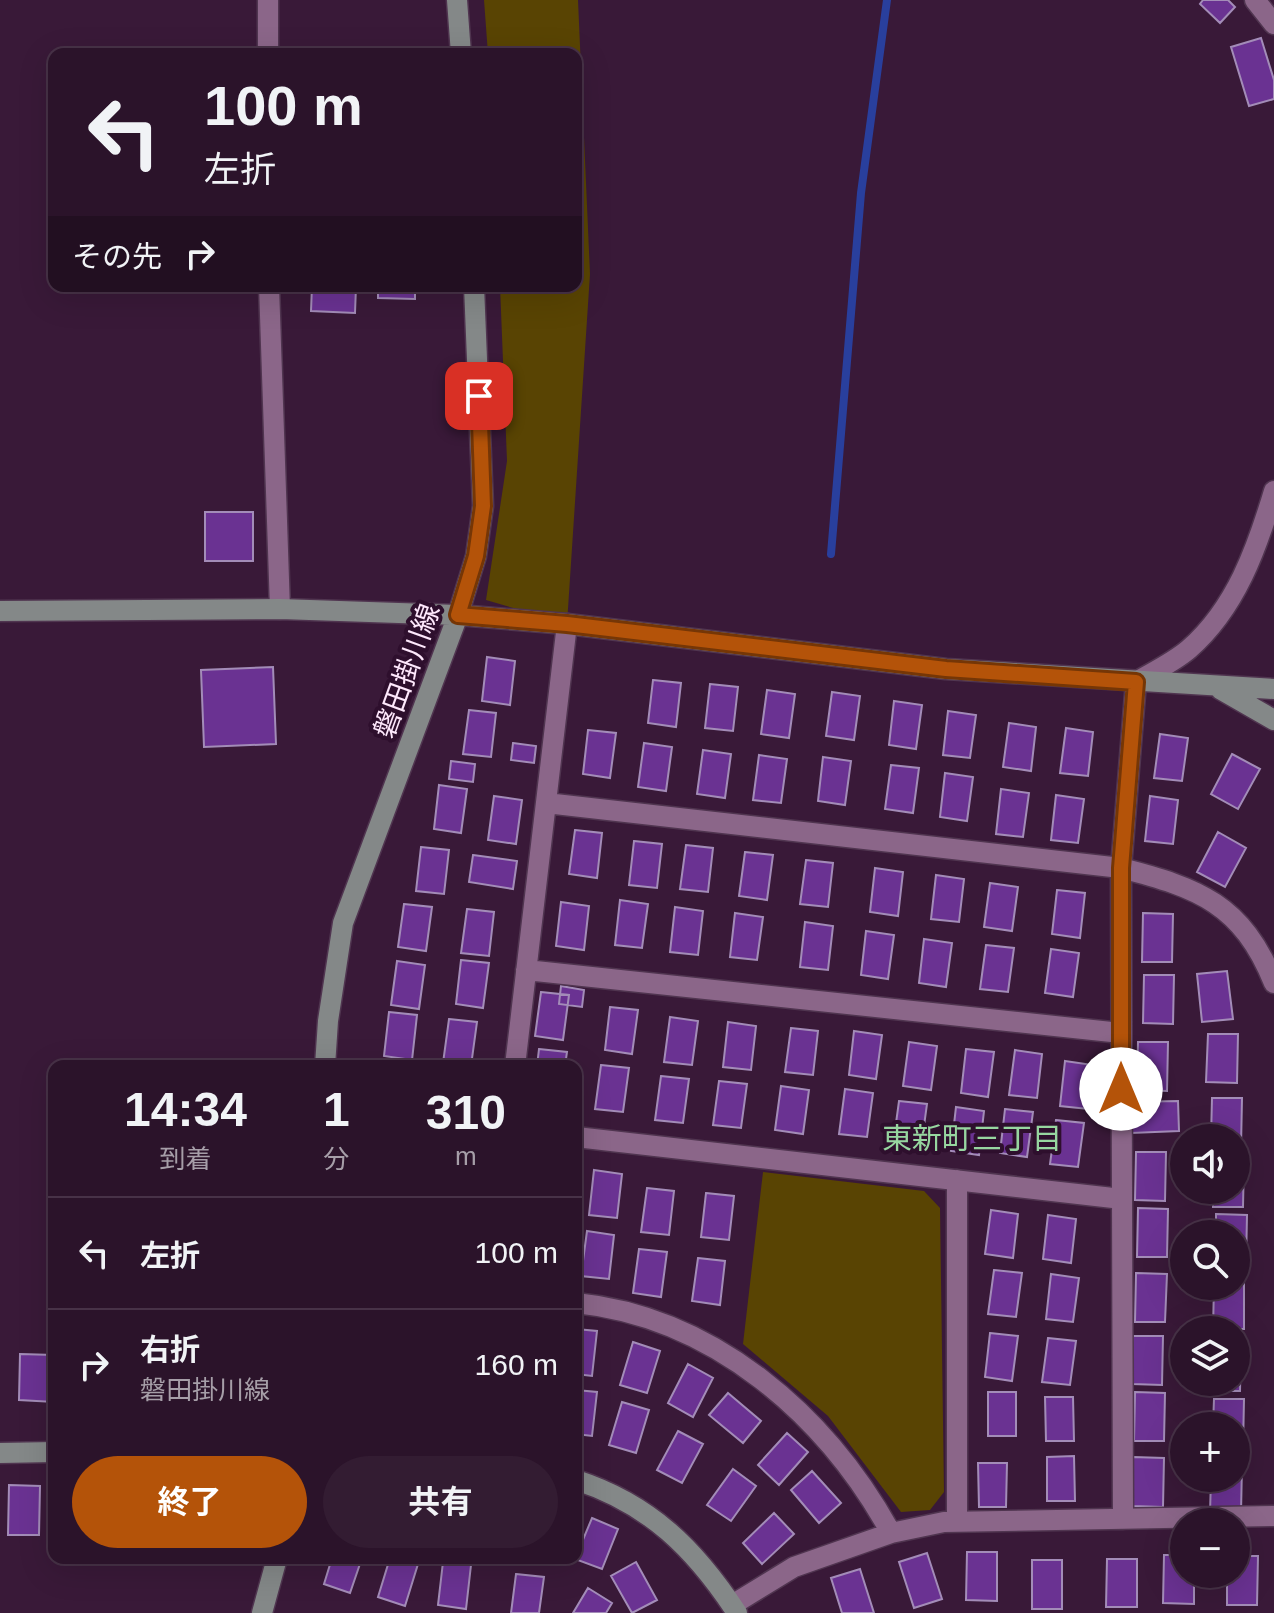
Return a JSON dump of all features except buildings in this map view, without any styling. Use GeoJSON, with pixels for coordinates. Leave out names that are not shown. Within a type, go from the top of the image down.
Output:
{"type":"FeatureCollection","features":[{"type":"Feature","properties":{"kind":"street"},"geometry":{"type":"LineString","coordinates":[[268,0],[268,48]]}},
{"type":"Feature","properties":{"kind":"street"},"geometry":{"type":"LineString","coordinates":[[457,0],[461,48]]}},
{"type":"Feature","properties":{"kind":"street"},"geometry":{"type":"LineString","coordinates":[[1255,0],[1274,24]]}},
{"type":"Feature","properties":{"kind":"street"},"geometry":{"type":"LineString","coordinates":[[269,292],[280,609]]}},
{"type":"Feature","properties":{"kind":"street","name":"磐田掛川線"},"geometry":{"type":"LineString","coordinates":[[325,1060],[343,923],[458,615],[476,556],[483,506],[474,292]]}},
{"type":"Feature","properties":{"kind":"street"},"geometry":{"type":"LineString","coordinates":[[1136,682],[1189,649],[1232,598],[1259,543],[1274,491]]}},
{"type":"Feature","properties":{"kind":"street"},"geometry":{"type":"LineString","coordinates":[[0,611],[280,609],[458,615],[567,624],[946,669],[1274,689]]}},
{"type":"Feature","properties":{"kind":"street"},"geometry":{"type":"LineString","coordinates":[[516,1060],[567,624]]}},
{"type":"Feature","properties":{"kind":"street"},"geometry":{"type":"LineString","coordinates":[[1123,1519],[1121,868],[1136,682]]}},
{"type":"Feature","properties":{"kind":"street"},"geometry":{"type":"LineString","coordinates":[[1217,687],[1274,720]]}},
{"type":"Feature","properties":{"kind":"street"},"geometry":{"type":"LineString","coordinates":[[546,803],[1121,868],[1177,882],[1215,902],[1244,930],[1264,958],[1274,983]]}},
{"type":"Feature","properties":{"kind":"street"},"geometry":{"type":"LineString","coordinates":[[526,970],[1121,1033]]}},
{"type":"Feature","properties":{"kind":"street"},"geometry":{"type":"LineString","coordinates":[[582,1138],[1122,1199]]}},
{"type":"Feature","properties":{"kind":"street"},"geometry":{"type":"LineString","coordinates":[[957,1180],[957,1521]]}},
{"type":"Feature","properties":{"kind":"street"},"geometry":{"type":"LineString","coordinates":[[582,1304],[647,1318],[707,1341],[749,1368],[824,1437],[867,1489],[891,1533]]}},
{"type":"Feature","properties":{"kind":"street"},"geometry":{"type":"LineString","coordinates":[[0,1453],[48,1452]]}},
{"type":"Feature","properties":{"kind":"street"},"geometry":{"type":"LineString","coordinates":[[582,1482],[611,1493],[647,1514],[684,1543],[734,1609],[794,1567],[891,1533],[957,1521],[1274,1516]]}},
{"type":"Feature","properties":{"kind":"street"},"geometry":{"type":"LineString","coordinates":[[262,1613],[275,1564]]}},
{"type":"Feature","properties":{"kind":"shaded area"},"geometry":{"type":"Polygon","coordinates":[[[484,0],[578,0],[580,48],[488,48],[484,0]]]}},
{"type":"Feature","properties":{"kind":"shaded area"},"geometry":{"type":"Polygon","coordinates":[[[582,91],[590,274],[567,624],[486,600],[507,461],[500,292],[582,292],[582,91]]]}},
{"type":"Feature","properties":{"kind":"shaded area"},"geometry":{"type":"Polygon","coordinates":[[[763,1172],[924,1191],[940,1208],[944,1492],[930,1510],[901,1512],[828,1416],[743,1344],[763,1172]]]}},
{"type":"Feature","properties":{"kind":"waterway"},"geometry":{"type":"LineString","coordinates":[[831,554],[861,193],[887,0]]}},
{"type":"Feature","properties":{"kind":"district","name":"東新町三丁目"},"geometry":{"type":"Point","coordinates":[972,1138]}},
{"type":"Feature","properties":{"kind":"route"},"geometry":{"type":"LineString","coordinates":[[479,396],[483,506],[476,556],[458,615],[567,624],[946,669],[1136,682],[1121,868],[1121,1089]]}}]}
